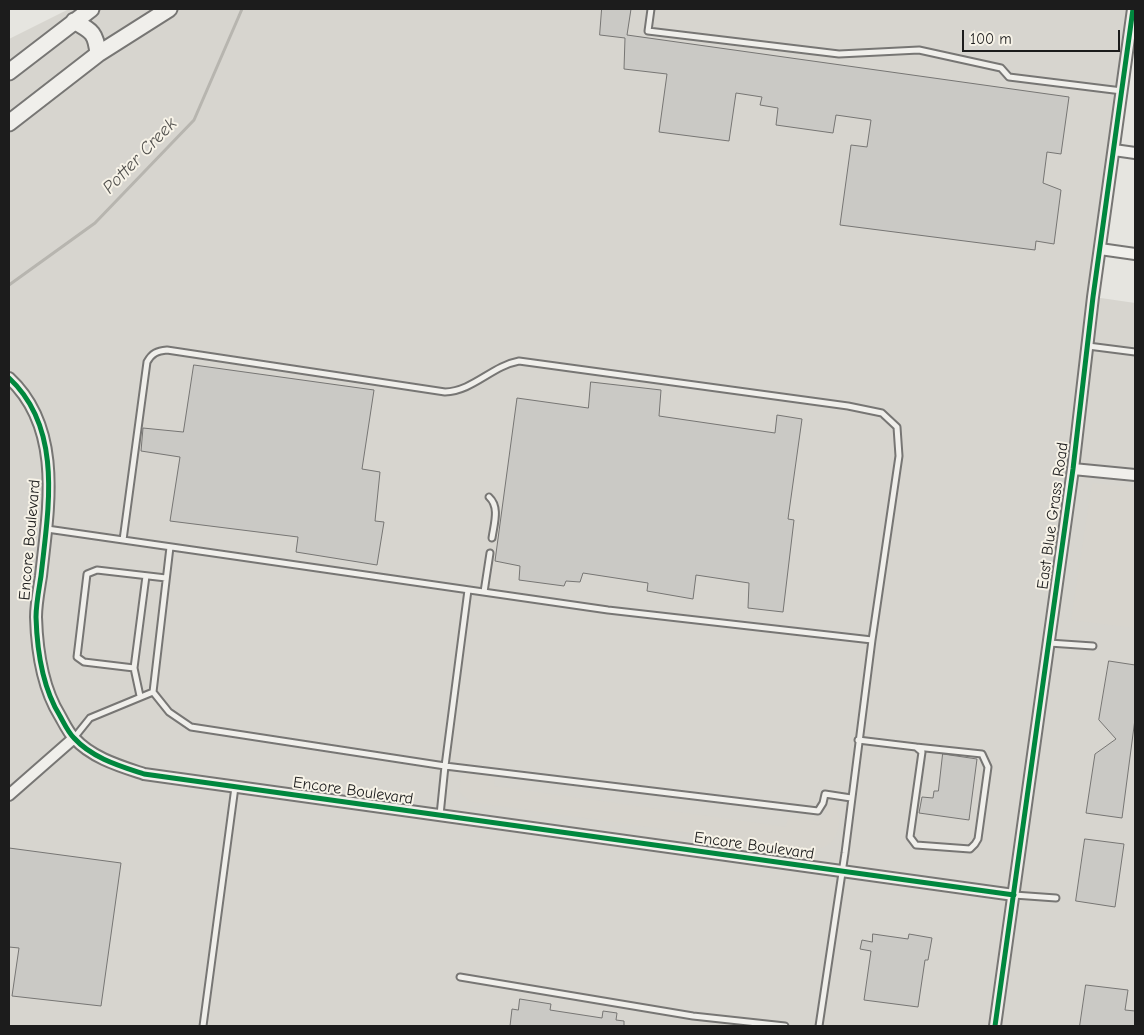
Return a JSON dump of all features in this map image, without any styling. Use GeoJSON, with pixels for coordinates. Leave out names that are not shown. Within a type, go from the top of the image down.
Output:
{"type":"FeatureCollection","features":[{"type":"Feature","properties":{"kind":"main road"},"geometry":{"type":"LineString","coordinates":[[9,72],[91,9]]}},
{"type":"Feature","properties":{"kind":"main road"},"geometry":{"type":"LineString","coordinates":[[9,123],[98,54],[169,9]]}},
{"type":"Feature","properties":{"kind":"main road"},"geometry":{"type":"LineString","coordinates":[[74,21],[92,30],[97,42],[98,54]]}},
{"type":"Feature","properties":{"kind":"street","name":"East Blue Grass Road"},"geometry":{"type":"LineString","coordinates":[[995,1026],[1073,468],[1122,91],[1131,52],[1133,9]]}},
{"type":"Feature","properties":{"kind":"street"},"geometry":{"type":"LineString","coordinates":[[1114,150],[1135,153]]}},
{"type":"Feature","properties":{"kind":"street"},"geometry":{"type":"LineString","coordinates":[[1100,249],[1135,254]]}},
{"type":"Feature","properties":{"kind":"street","name":"Encore Boulevard"},"geometry":{"type":"LineString","coordinates":[[9,378],[26,398],[42,434],[50,478],[36,616],[40,659],[50,700],[74,738],[105,760],[144,774],[1014,895]]}},
{"type":"Feature","properties":{"kind":"street"},"geometry":{"type":"LineString","coordinates":[[1073,468],[1135,475]]}},
{"type":"Feature","properties":{"kind":"street"},"geometry":{"type":"LineString","coordinates":[[9,795],[74,738]]}},
{"type":"Feature","properties":{"kind":"lane"},"geometry":{"type":"LineString","coordinates":[[651,9],[648,31],[839,54],[919,50],[1001,68],[1009,77],[1122,91]]}},
{"type":"Feature","properties":{"kind":"lane"},"geometry":{"type":"LineString","coordinates":[[1088,346],[1135,352]]}},
{"type":"Feature","properties":{"kind":"lane"},"geometry":{"type":"LineString","coordinates":[[123,540],[147,362],[151,355],[158,351],[445,392],[458,391],[508,363],[530,362],[848,406],[882,413],[897,427],[899,456],[819,1026]]}},
{"type":"Feature","properties":{"kind":"lane"},"geometry":{"type":"LineString","coordinates":[[489,497],[495,505],[496,511],[492,538]]}},
{"type":"Feature","properties":{"kind":"lane"},"geometry":{"type":"LineString","coordinates":[[46,529],[608,610],[872,640]]}},
{"type":"Feature","properties":{"kind":"lane"},"geometry":{"type":"LineString","coordinates":[[170,547],[153,692],[169,712],[191,727],[445,766],[818,811],[823,803],[825,794],[851,798]]}},
{"type":"Feature","properties":{"kind":"lane"},"geometry":{"type":"LineString","coordinates":[[484,592],[490,553]]}},
{"type":"Feature","properties":{"kind":"lane"},"geometry":{"type":"LineString","coordinates":[[134,668],[84,662],[77,657],[87,574],[91,571],[166,578]]}},
{"type":"Feature","properties":{"kind":"lane"},"geometry":{"type":"LineString","coordinates":[[140,696],[134,668],[146,576]]}},
{"type":"Feature","properties":{"kind":"lane"},"geometry":{"type":"LineString","coordinates":[[440,815],[468,590]]}},
{"type":"Feature","properties":{"kind":"lane"},"geometry":{"type":"LineString","coordinates":[[1048,643],[1093,646]]}},
{"type":"Feature","properties":{"kind":"lane"},"geometry":{"type":"LineString","coordinates":[[74,738],[90,718],[153,692]]}},
{"type":"Feature","properties":{"kind":"lane"},"geometry":{"type":"LineString","coordinates":[[858,740],[982,754],[986,759],[988,767],[975,844],[962,850],[916,845],[910,837],[922,752],[916,747]]}},
{"type":"Feature","properties":{"kind":"lane"},"geometry":{"type":"LineString","coordinates":[[203,1026],[235,787]]}},
{"type":"Feature","properties":{"kind":"lane"},"geometry":{"type":"LineString","coordinates":[[1014,895],[1056,898]]}},
{"type":"Feature","properties":{"kind":"lane"},"geometry":{"type":"LineString","coordinates":[[460,977],[693,1016],[785,1026]]}},
{"type":"Feature","properties":{"kind":"shaded area"},"geometry":{"type":"Polygon","coordinates":[[[69,9],[1133,9],[1094,297],[1135,303],[1135,1026],[9,1026],[9,39],[69,9]]]}},
{"type":"Feature","properties":{"kind":"shaded area"},"geometry":{"type":"Polygon","coordinates":[[[1092,483],[1135,488],[1135,628],[1071,620],[1092,483]]]}},
{"type":"Feature","properties":{"kind":"shaded area"},"geometry":{"type":"Polygon","coordinates":[[[467,773],[495,777],[494,786],[786,827],[788,817],[817,821],[825,818],[829,805],[832,804],[837,807],[838,816],[840,816],[834,839],[827,846],[814,850],[471,802],[459,792],[461,777],[467,773]]]}},
{"type":"Feature","properties":{"kind":"building"},"geometry":{"type":"Polygon","coordinates":[[[602,9],[631,9],[627,35],[1069,97],[1061,154],[1047,152],[1043,183],[1061,190],[1054,244],[1036,241],[1035,250],[840,225],[851,145],[867,147],[871,120],[836,115],[833,133],[776,125],[778,108],[760,105],[762,97],[736,93],[729,141],[659,132],[667,74],[624,69],[625,38],[600,35],[602,9]]]}},
{"type":"Feature","properties":{"kind":"building"},"geometry":{"type":"Polygon","coordinates":[[[194,365],[374,390],[362,469],[380,472],[375,521],[384,522],[377,565],[296,552],[298,537],[170,521],[180,457],[141,451],[143,428],[183,432],[194,365]]]}},
{"type":"Feature","properties":{"kind":"building"},"geometry":{"type":"Polygon","coordinates":[[[591,382],[661,390],[659,416],[775,433],[777,415],[802,419],[788,519],[794,520],[783,612],[748,608],[749,583],[696,575],[693,599],[647,591],[648,583],[583,573],[580,582],[566,581],[564,586],[519,580],[520,566],[495,561],[517,398],[588,408],[591,382]]]}},
{"type":"Feature","properties":{"kind":"building"},"geometry":{"type":"Polygon","coordinates":[[[1109,661],[1135,665],[1135,719],[1122,818],[1086,813],[1095,754],[1116,739],[1099,720],[1109,661]]]}},
{"type":"Feature","properties":{"kind":"building"},"geometry":{"type":"Polygon","coordinates":[[[943,754],[977,759],[969,820],[919,813],[922,797],[933,798],[934,791],[938,791],[943,754]]]}},
{"type":"Feature","properties":{"kind":"building"},"geometry":{"type":"Polygon","coordinates":[[[1085,839],[1124,844],[1115,907],[1076,901],[1085,839]]]}},
{"type":"Feature","properties":{"kind":"building"},"geometry":{"type":"Polygon","coordinates":[[[9,848],[121,863],[101,1006],[12,996],[19,948],[9,947],[9,848]]]}},
{"type":"Feature","properties":{"kind":"building"},"geometry":{"type":"Polygon","coordinates":[[[873,934],[908,939],[909,934],[932,938],[928,960],[925,960],[918,1007],[864,1000],[871,951],[860,949],[862,940],[872,942],[873,934]]]}},
{"type":"Feature","properties":{"kind":"building"},"geometry":{"type":"Polygon","coordinates":[[[1086,985],[1128,990],[1125,1010],[1135,1011],[1135,1026],[1080,1026],[1086,985]]]}},
{"type":"Feature","properties":{"kind":"building"},"geometry":{"type":"Polygon","coordinates":[[[520,999],[551,1004],[550,1010],[602,1018],[603,1011],[617,1013],[616,1020],[624,1021],[624,1026],[510,1026],[512,1009],[518,1010],[520,999]]]}},
{"type":"Feature","properties":{"kind":"waterway","name":"Potter Creek"},"geometry":{"type":"LineString","coordinates":[[9,285],[95,223],[194,120],[242,9]]}},
{"type":"Feature","properties":{"kind":"cycle path"},"geometry":{"type":"LineString","coordinates":[[995,1026],[1073,469],[1093,297],[1133,9]]}},
{"type":"Feature","properties":{"kind":"cycle path"},"geometry":{"type":"LineString","coordinates":[[9,378],[26,398],[38,421],[45,446],[48,471],[47,524],[36,612],[38,643],[45,681],[54,705],[72,736],[81,745],[98,756],[144,774],[1014,895]]}}]}
